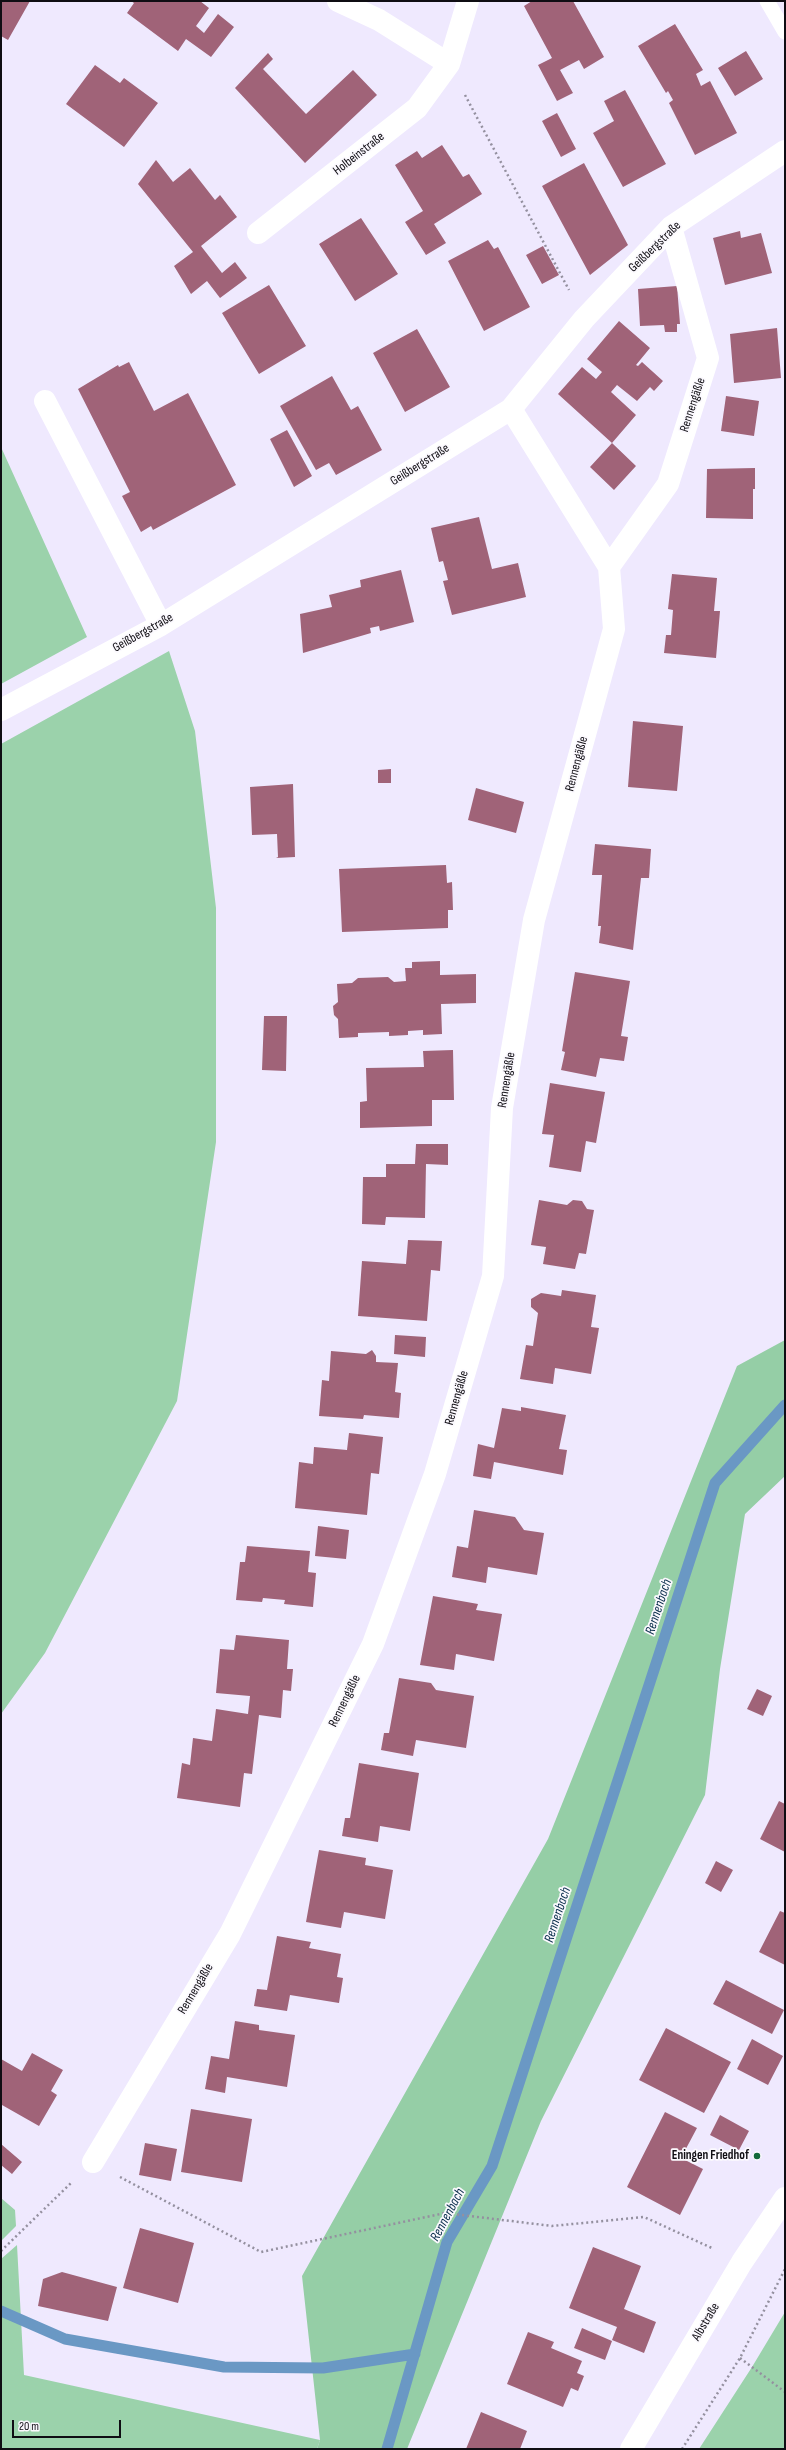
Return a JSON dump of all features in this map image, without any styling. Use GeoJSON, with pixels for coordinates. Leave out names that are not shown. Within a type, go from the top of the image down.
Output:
{"type":"FeatureCollection","features":[{"type":"Feature","properties":{"kind":"street"},"geometry":{"type":"LineString","coordinates":[[338,1],[379,20],[449,64]]}},
{"type":"Feature","properties":{"kind":"street","name":"Holbeinstraße"},"geometry":{"type":"LineString","coordinates":[[258,233],[417,108],[449,64],[468,1]]}},
{"type":"Feature","properties":{"kind":"street","name":"Geißbergstraße"},"geometry":{"type":"LineString","coordinates":[[1,710],[161,625],[511,409],[584,319],[671,227],[785,151]]}},
{"type":"Feature","properties":{"kind":"street","name":"Rennengäßle"},"geometry":{"type":"LineString","coordinates":[[609,567],[668,484],[708,358],[671,227]]}},
{"type":"Feature","properties":{"kind":"street"},"geometry":{"type":"LineString","coordinates":[[45,401],[161,625]]}},
{"type":"Feature","properties":{"kind":"street","name":"Rennengäßle"},"geometry":{"type":"LineString","coordinates":[[93,2162],[230,1934],[373,1644],[435,1474],[493,1276],[502,1108],[534,920],[614,629],[609,567],[511,409]]}},
{"type":"Feature","properties":{"kind":"street","name":"Albstraße"},"geometry":{"type":"LineString","coordinates":[[631,2449],[742,2262],[785,2198]]}},
{"type":"Feature","properties":{"kind":"lane"},"geometry":{"type":"LineString","coordinates":[[767,1],[785,32]]}},
{"type":"Feature","properties":{"kind":"path"},"geometry":{"type":"LineString","coordinates":[[449,64],[584,319]]}},
{"type":"Feature","properties":{"kind":"path"},"geometry":{"type":"LineString","coordinates":[[1,2251],[93,2162],[261,2252],[445,2213],[552,2226],[644,2217],[742,2262]]}},
{"type":"Feature","properties":{"kind":"path"},"geometry":{"type":"LineString","coordinates":[[682,2449],[740,2358],[785,2269]]}},
{"type":"Feature","properties":{"kind":"path"},"geometry":{"type":"LineString","coordinates":[[740,2358],[785,2392]]}},
{"type":"Feature","properties":{"kind":"green space"},"geometry":{"type":"Polygon","coordinates":[[[1,447],[87,637],[1,684],[1,447]]]}},
{"type":"Feature","properties":{"kind":"green space"},"geometry":{"type":"Polygon","coordinates":[[[169,651],[195,731],[216,908],[216,1142],[177,1401],[45,1653],[1,1714],[1,744],[169,651]]]}},
{"type":"Feature","properties":{"kind":"green space"},"geometry":{"type":"Polygon","coordinates":[[[785,1340],[785,1476],[745,1514],[720,1669],[705,1795],[541,2121],[407,2449],[317,2449],[320,2440],[302,2276],[548,1839],[737,1366],[785,1340]]]}},
{"type":"Feature","properties":{"kind":"green space"},"geometry":{"type":"Polygon","coordinates":[[[1,2198],[15,2210],[16,2226],[1,2241],[1,2198]]]}},
{"type":"Feature","properties":{"kind":"green space"},"geometry":{"type":"Polygon","coordinates":[[[17,2245],[24,2375],[320,2440],[317,2449],[1,2449],[1,2259],[17,2245]]]}},
{"type":"Feature","properties":{"kind":"green space"},"geometry":{"type":"Polygon","coordinates":[[[785,2312],[785,2449],[699,2449],[752,2367],[785,2312]]]}},
{"type":"Feature","properties":{"kind":"building"},"geometry":{"type":"Polygon","coordinates":[[[1,1],[30,1],[8,40],[1,36],[1,1]]]}},
{"type":"Feature","properties":{"kind":"building"},"geometry":{"type":"Polygon","coordinates":[[[131,1],[200,1],[209,8],[196,26],[204,33],[218,14],[234,27],[211,57],[186,39],[178,51],[127,13],[134,3],[131,1]]]}},
{"type":"Feature","properties":{"kind":"building"},"geometry":{"type":"Polygon","coordinates":[[[532,1],[573,1],[604,57],[584,69],[579,60],[560,70],[573,93],[557,101],[538,65],[552,58],[524,6],[532,1]]]}},
{"type":"Feature","properties":{"kind":"building"},"geometry":{"type":"Polygon","coordinates":[[[675,24],[703,70],[696,74],[701,86],[710,81],[737,133],[695,155],[669,103],[673,100],[668,91],[666,93],[638,46],[675,24]]]}},
{"type":"Feature","properties":{"kind":"building"},"geometry":{"type":"Polygon","coordinates":[[[746,51],[763,79],[735,96],[718,68],[746,51]]]}},
{"type":"Feature","properties":{"kind":"building"},"geometry":{"type":"Polygon","coordinates":[[[268,53],[273,59],[263,69],[306,114],[353,70],[377,95],[305,163],[235,88],[268,53]]]}},
{"type":"Feature","properties":{"kind":"building"},"geometry":{"type":"Polygon","coordinates":[[[95,65],[120,83],[124,78],[158,103],[124,147],[66,104],[95,65]]]}},
{"type":"Feature","properties":{"kind":"building"},"geometry":{"type":"Polygon","coordinates":[[[625,90],[666,164],[623,187],[593,133],[614,121],[604,101],[625,90]]]}},
{"type":"Feature","properties":{"kind":"building"},"geometry":{"type":"Polygon","coordinates":[[[557,113],[576,149],[561,157],[542,121],[557,113]]]}},
{"type":"Feature","properties":{"kind":"building"},"geometry":{"type":"Polygon","coordinates":[[[442,145],[463,177],[469,174],[482,194],[434,224],[446,243],[426,255],[405,222],[423,211],[395,165],[417,151],[422,158],[442,145]]]}},
{"type":"Feature","properties":{"kind":"building"},"geometry":{"type":"Polygon","coordinates":[[[156,160],[173,182],[190,168],[215,200],[220,195],[237,217],[201,246],[222,273],[235,262],[247,278],[220,298],[207,281],[191,294],[174,266],[193,252],[138,184],[156,160]]]}},
{"type":"Feature","properties":{"kind":"building"},"geometry":{"type":"Polygon","coordinates":[[[584,163],[628,245],[590,275],[542,186],[584,163]]]}},
{"type":"Feature","properties":{"kind":"building"},"geometry":{"type":"Polygon","coordinates":[[[361,218],[398,274],[355,301],[319,244],[361,218]]]}},
{"type":"Feature","properties":{"kind":"building"},"geometry":{"type":"Polygon","coordinates":[[[740,231],[741,238],[761,233],[772,273],[725,285],[713,238],[740,231]]]}},
{"type":"Feature","properties":{"kind":"building"},"geometry":{"type":"Polygon","coordinates":[[[488,240],[494,249],[498,247],[530,307],[484,331],[448,261],[488,240]]]}},
{"type":"Feature","properties":{"kind":"building"},"geometry":{"type":"Polygon","coordinates":[[[543,246],[559,275],[542,284],[526,255],[543,246]]]}},
{"type":"Feature","properties":{"kind":"building"},"geometry":{"type":"Polygon","coordinates":[[[269,285],[306,346],[259,374],[222,313],[269,285]]]}},
{"type":"Feature","properties":{"kind":"building"},"geometry":{"type":"Polygon","coordinates":[[[677,286],[680,324],[677,324],[677,332],[665,332],[664,325],[640,326],[638,289],[677,286]]]}},
{"type":"Feature","properties":{"kind":"building"},"geometry":{"type":"Polygon","coordinates":[[[619,321],[650,348],[636,365],[638,366],[642,362],[663,381],[654,391],[650,387],[637,401],[617,385],[611,392],[636,415],[612,443],[558,394],[582,367],[596,379],[602,372],[587,359],[619,321]]]}},
{"type":"Feature","properties":{"kind":"building"},"geometry":{"type":"Polygon","coordinates":[[[777,328],[781,378],[734,383],[730,334],[777,328]]]}},
{"type":"Feature","properties":{"kind":"building"},"geometry":{"type":"Polygon","coordinates":[[[417,329],[450,387],[405,412],[373,353],[417,329]]]}},
{"type":"Feature","properties":{"kind":"building"},"geometry":{"type":"Polygon","coordinates":[[[129,362],[154,411],[188,393],[236,485],[153,530],[151,526],[141,532],[122,496],[130,492],[78,389],[118,365],[119,367],[129,362]]]}},
{"type":"Feature","properties":{"kind":"building"},"geometry":{"type":"Polygon","coordinates":[[[332,376],[351,410],[358,406],[382,450],[336,475],[329,463],[316,470],[280,406],[332,376]]]}},
{"type":"Feature","properties":{"kind":"building"},"geometry":{"type":"Polygon","coordinates":[[[726,396],[759,401],[754,436],[721,431],[726,396]]]}},
{"type":"Feature","properties":{"kind":"building"},"geometry":{"type":"Polygon","coordinates":[[[287,430],[312,476],[294,487],[270,439],[287,430]]]}},
{"type":"Feature","properties":{"kind":"building"},"geometry":{"type":"Polygon","coordinates":[[[612,443],[636,466],[614,490],[590,467],[612,443]]]}},
{"type":"Feature","properties":{"kind":"building"},"geometry":{"type":"Polygon","coordinates":[[[755,468],[753,519],[706,518],[707,469],[755,468]]]}},
{"type":"Feature","properties":{"kind":"building"},"geometry":{"type":"Polygon","coordinates":[[[479,517],[492,569],[518,563],[526,597],[452,615],[443,581],[448,580],[443,561],[439,562],[431,528],[479,517]]]}},
{"type":"Feature","properties":{"kind":"building"},"geometry":{"type":"Polygon","coordinates":[[[401,570],[414,622],[380,631],[379,626],[370,628],[371,633],[303,653],[300,614],[332,607],[329,595],[361,587],[360,580],[401,570]]]}},
{"type":"Feature","properties":{"kind":"building"},"geometry":{"type":"Polygon","coordinates":[[[672,574],[717,578],[714,611],[720,611],[716,658],[664,653],[666,635],[671,635],[673,610],[668,609],[672,574]]]}},
{"type":"Feature","properties":{"kind":"building"},"geometry":{"type":"Polygon","coordinates":[[[633,721],[683,726],[677,791],[628,787],[633,721]]]}},
{"type":"Feature","properties":{"kind":"building"},"geometry":{"type":"Polygon","coordinates":[[[391,769],[391,783],[378,783],[378,770],[391,769]]]}},
{"type":"Feature","properties":{"kind":"building"},"geometry":{"type":"Polygon","coordinates":[[[293,784],[295,857],[276,858],[278,857],[277,834],[252,835],[250,787],[293,784]]]}},
{"type":"Feature","properties":{"kind":"building"},"geometry":{"type":"Polygon","coordinates":[[[476,788],[524,802],[516,833],[468,820],[476,788]]]}},
{"type":"Feature","properties":{"kind":"building"},"geometry":{"type":"Polygon","coordinates":[[[595,844],[651,849],[649,878],[641,878],[633,950],[599,943],[601,926],[598,926],[602,875],[592,875],[595,844]]]}},
{"type":"Feature","properties":{"kind":"building"},"geometry":{"type":"Polygon","coordinates":[[[446,865],[447,883],[452,882],[453,910],[448,910],[448,928],[342,932],[339,869],[446,865]]]}},
{"type":"Feature","properties":{"kind":"building"},"geometry":{"type":"Polygon","coordinates":[[[440,961],[440,975],[476,974],[476,1003],[441,1004],[442,1034],[423,1035],[423,1030],[408,1031],[408,1035],[389,1036],[389,1032],[358,1033],[358,1037],[339,1038],[338,1019],[334,1015],[333,1006],[338,1002],[337,984],[352,983],[358,978],[388,977],[394,982],[406,981],[405,968],[412,968],[412,962],[440,961]]]}},
{"type":"Feature","properties":{"kind":"building"},"geometry":{"type":"Polygon","coordinates":[[[575,972],[630,981],[621,1036],[628,1037],[624,1061],[600,1058],[596,1077],[561,1070],[565,1052],[562,1051],[575,972]]]}},
{"type":"Feature","properties":{"kind":"building"},"geometry":{"type":"Polygon","coordinates":[[[264,1016],[287,1016],[286,1071],[262,1070],[264,1016]]]}},
{"type":"Feature","properties":{"kind":"building"},"geometry":{"type":"Polygon","coordinates":[[[453,1050],[454,1100],[432,1100],[432,1126],[360,1128],[360,1102],[367,1101],[366,1068],[424,1067],[423,1051],[453,1050]]]}},
{"type":"Feature","properties":{"kind":"building"},"geometry":{"type":"Polygon","coordinates":[[[550,1083],[605,1092],[596,1143],[586,1141],[581,1172],[549,1167],[554,1135],[542,1134],[550,1083]]]}},
{"type":"Feature","properties":{"kind":"building"},"geometry":{"type":"Polygon","coordinates":[[[416,1144],[448,1144],[448,1165],[426,1164],[425,1218],[386,1217],[385,1225],[362,1224],[363,1177],[386,1177],[386,1164],[415,1164],[416,1144]]]}},
{"type":"Feature","properties":{"kind":"building"},"geometry":{"type":"Polygon","coordinates":[[[539,1200],[567,1205],[573,1200],[582,1201],[587,1209],[594,1210],[586,1254],[579,1253],[575,1269],[543,1264],[546,1247],[531,1245],[539,1200]]]}},
{"type":"Feature","properties":{"kind":"building"},"geometry":{"type":"Polygon","coordinates":[[[408,1240],[442,1241],[440,1271],[431,1270],[427,1321],[358,1316],[362,1261],[406,1264],[408,1240]]]}},
{"type":"Feature","properties":{"kind":"building"},"geometry":{"type":"Polygon","coordinates":[[[562,1290],[596,1295],[591,1327],[599,1328],[591,1374],[555,1368],[553,1384],[520,1379],[526,1345],[533,1346],[538,1313],[531,1307],[531,1299],[541,1293],[561,1296],[562,1290]]]}},
{"type":"Feature","properties":{"kind":"building"},"geometry":{"type":"Polygon","coordinates":[[[395,1335],[426,1337],[425,1357],[394,1354],[395,1335]]]}},
{"type":"Feature","properties":{"kind":"building"},"geometry":{"type":"Polygon","coordinates":[[[372,1350],[376,1356],[376,1362],[398,1363],[395,1392],[401,1393],[399,1418],[364,1415],[363,1419],[319,1416],[322,1380],[329,1381],[331,1351],[366,1354],[372,1350]]]}},
{"type":"Feature","properties":{"kind":"building"},"geometry":{"type":"Polygon","coordinates":[[[521,1407],[566,1415],[559,1449],[567,1450],[563,1475],[494,1462],[491,1479],[473,1476],[478,1444],[494,1448],[502,1408],[521,1411],[521,1407]]]}},
{"type":"Feature","properties":{"kind":"building"},"geometry":{"type":"Polygon","coordinates":[[[349,1433],[383,1437],[379,1474],[371,1473],[367,1515],[295,1508],[299,1462],[313,1464],[314,1447],[347,1450],[349,1433]]]}},
{"type":"Feature","properties":{"kind":"building"},"geometry":{"type":"Polygon","coordinates":[[[474,1510],[515,1517],[524,1530],[544,1533],[537,1575],[488,1567],[486,1583],[452,1577],[457,1546],[468,1548],[474,1510]]]}},
{"type":"Feature","properties":{"kind":"building"},"geometry":{"type":"Polygon","coordinates":[[[318,1526],[349,1530],[346,1559],[315,1556],[318,1526]]]}},
{"type":"Feature","properties":{"kind":"building"},"geometry":{"type":"Polygon","coordinates":[[[247,1546],[310,1551],[308,1572],[316,1573],[313,1607],[284,1604],[285,1600],[263,1598],[262,1602],[236,1600],[240,1562],[245,1562],[247,1546]]]}},
{"type":"Feature","properties":{"kind":"building"},"geometry":{"type":"Polygon","coordinates":[[[433,1596],[478,1604],[476,1610],[502,1614],[494,1661],[456,1654],[454,1670],[420,1665],[433,1596]]]}},
{"type":"Feature","properties":{"kind":"building"},"geometry":{"type":"Polygon","coordinates":[[[236,1635],[289,1640],[287,1669],[293,1669],[291,1691],[283,1690],[281,1718],[259,1715],[252,1774],[244,1773],[240,1807],[177,1798],[182,1763],[190,1765],[193,1738],[212,1741],[216,1709],[248,1714],[250,1696],[216,1693],[220,1649],[234,1650],[236,1635]]]}},
{"type":"Feature","properties":{"kind":"building"},"geometry":{"type":"Polygon","coordinates":[[[399,1678],[431,1683],[436,1690],[474,1696],[466,1748],[416,1740],[413,1756],[381,1750],[384,1733],[389,1733],[399,1678]]]}},
{"type":"Feature","properties":{"kind":"building"},"geometry":{"type":"Polygon","coordinates":[[[757,1689],[772,1696],[763,1716],[747,1709],[757,1689]]]}},
{"type":"Feature","properties":{"kind":"building"},"geometry":{"type":"Polygon","coordinates":[[[359,1763],[419,1773],[410,1831],[380,1826],[378,1842],[342,1836],[345,1818],[350,1818],[359,1763]]]}},
{"type":"Feature","properties":{"kind":"building"},"geometry":{"type":"Polygon","coordinates":[[[779,1801],[785,1804],[785,1852],[760,1839],[779,1801]]]}},
{"type":"Feature","properties":{"kind":"building"},"geometry":{"type":"Polygon","coordinates":[[[319,1850],[366,1858],[365,1865],[393,1870],[385,1919],[344,1912],[341,1928],[306,1922],[319,1850]]]}},
{"type":"Feature","properties":{"kind":"building"},"geometry":{"type":"Polygon","coordinates":[[[716,1861],[733,1870],[721,1892],[705,1883],[716,1861]]]}},
{"type":"Feature","properties":{"kind":"building"},"geometry":{"type":"Polygon","coordinates":[[[780,1911],[785,1913],[785,1965],[759,1952],[780,1911]]]}},
{"type":"Feature","properties":{"kind":"building"},"geometry":{"type":"Polygon","coordinates":[[[277,1936],[311,1942],[309,1948],[341,1954],[337,1977],[343,1978],[339,2003],[290,1995],[287,2011],[254,2006],[257,1989],[267,1990],[277,1936]]]}},
{"type":"Feature","properties":{"kind":"building"},"geometry":{"type":"Polygon","coordinates":[[[726,1980],[784,2010],[772,2034],[713,2004],[726,1980]]]}},
{"type":"Feature","properties":{"kind":"building"},"geometry":{"type":"Polygon","coordinates":[[[235,2021],[259,2025],[259,2030],[295,2035],[287,2087],[227,2077],[225,2093],[205,2089],[211,2056],[229,2059],[235,2021]]]}},
{"type":"Feature","properties":{"kind":"building"},"geometry":{"type":"Polygon","coordinates":[[[666,2028],[731,2062],[704,2113],[639,2080],[666,2028]]]}},
{"type":"Feature","properties":{"kind":"building"},"geometry":{"type":"Polygon","coordinates":[[[752,2039],[783,2056],[768,2085],[737,2069],[752,2039]]]}},
{"type":"Feature","properties":{"kind":"building"},"geometry":{"type":"Polygon","coordinates":[[[32,2053],[63,2070],[51,2091],[57,2095],[39,2126],[2,2105],[1,2108],[1,2059],[22,2071],[32,2053]]]}},
{"type":"Feature","properties":{"kind":"building"},"geometry":{"type":"Polygon","coordinates":[[[191,2109],[252,2119],[242,2182],[181,2172],[191,2109]]]}},
{"type":"Feature","properties":{"kind":"building"},"geometry":{"type":"Polygon","coordinates":[[[665,2112],[697,2128],[681,2158],[703,2169],[680,2215],[627,2187],[665,2112]]]}},
{"type":"Feature","properties":{"kind":"building"},"geometry":{"type":"Polygon","coordinates":[[[720,2115],[749,2131],[739,2150],[710,2135],[720,2115]]]}},
{"type":"Feature","properties":{"kind":"building"},"geometry":{"type":"Polygon","coordinates":[[[145,2143],[177,2149],[171,2181],[139,2175],[145,2143]]]}},
{"type":"Feature","properties":{"kind":"building"},"geometry":{"type":"Polygon","coordinates":[[[1,2144],[22,2162],[12,2174],[1,2165],[1,2144]]]}},
{"type":"Feature","properties":{"kind":"building"},"geometry":{"type":"Polygon","coordinates":[[[140,2228],[194,2243],[178,2303],[123,2288],[140,2228]]]}},
{"type":"Feature","properties":{"kind":"building"},"geometry":{"type":"Polygon","coordinates":[[[593,2247],[641,2266],[624,2309],[656,2322],[644,2353],[612,2340],[617,2327],[569,2308],[593,2247]]]}},
{"type":"Feature","properties":{"kind":"building"},"geometry":{"type":"Polygon","coordinates":[[[62,2272],[117,2287],[108,2321],[38,2306],[43,2279],[62,2272]]]}},
{"type":"Feature","properties":{"kind":"building"},"geometry":{"type":"Polygon","coordinates":[[[582,2328],[612,2341],[605,2360],[574,2348],[582,2328]]]}},
{"type":"Feature","properties":{"kind":"building"},"geometry":{"type":"Polygon","coordinates":[[[528,2332],[554,2342],[551,2348],[582,2361],[577,2373],[584,2376],[578,2391],[571,2388],[563,2407],[507,2384],[528,2332]]]}},
{"type":"Feature","properties":{"kind":"building"},"geometry":{"type":"Polygon","coordinates":[[[481,2412],[527,2431],[520,2449],[466,2449],[481,2412]]]}},
{"type":"Feature","properties":{"kind":"waterway","name":"Rennenbach"},"geometry":{"type":"LineString","coordinates":[[387,2449],[447,2242],[492,2166],[715,1483],[785,1405]]}},
{"type":"Feature","properties":{"kind":"waterway"},"geometry":{"type":"LineString","coordinates":[[1,2311],[65,2339],[224,2367],[323,2368],[415,2354]]}},
{"type":"Feature","properties":{"kind":"place","name":"Eningen Friedhof"},"geometry":{"type":"Point","coordinates":[757,2156]}}]}
